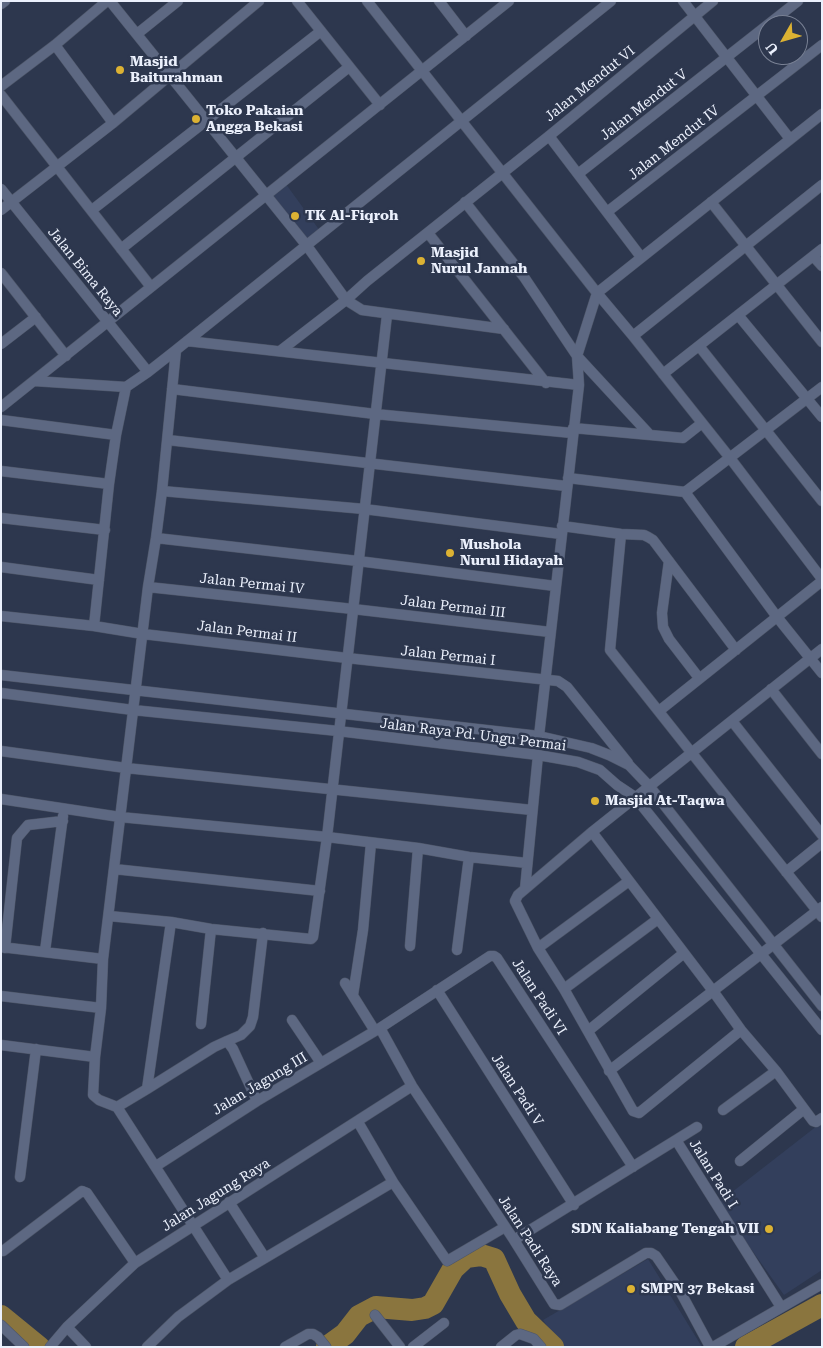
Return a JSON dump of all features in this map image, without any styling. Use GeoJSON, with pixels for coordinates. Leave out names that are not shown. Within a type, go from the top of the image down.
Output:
{"type":"FeatureCollection","features":[{"type":"Feature","properties":{"kind":"street"},"geometry":{"type":"LineString","coordinates":[[1,4],[5,1]]}},
{"type":"Feature","properties":{"kind":"street"},"geometry":{"type":"LineString","coordinates":[[1,86],[55,45],[107,1]]}},
{"type":"Feature","properties":{"kind":"street"},"geometry":{"type":"LineString","coordinates":[[110,1],[307,246],[346,300],[362,310],[387,315],[504,329]]}},
{"type":"Feature","properties":{"kind":"street"},"geometry":{"type":"LineString","coordinates":[[137,34],[178,1]]}},
{"type":"Feature","properties":{"kind":"street"},"geometry":{"type":"LineString","coordinates":[[1,210],[113,123],[259,1]]}},
{"type":"Feature","properties":{"kind":"street"},"geometry":{"type":"LineString","coordinates":[[297,1],[380,105]]}},
{"type":"Feature","properties":{"kind":"street"},"geometry":{"type":"LineString","coordinates":[[367,1],[597,293],[730,458],[822,580],[660,711]]}},
{"type":"Feature","properties":{"kind":"street"},"geometry":{"type":"LineString","coordinates":[[438,1],[466,36]]}},
{"type":"Feature","properties":{"kind":"street"},"geometry":{"type":"LineString","coordinates":[[1,407],[266,195],[285,182],[421,70],[509,1]]}},
{"type":"Feature","properties":{"kind":"street"},"geometry":{"type":"LineString","coordinates":[[34,381],[126,387],[148,372],[307,246],[611,1]]}},
{"type":"Feature","properties":{"kind":"street"},"geometry":{"type":"LineString","coordinates":[[684,1],[790,139]]}},
{"type":"Feature","properties":{"kind":"street","name":"Jalan Mendut VI"},"geometry":{"type":"LineString","coordinates":[[280,350],[346,300],[713,1]]}},
{"type":"Feature","properties":{"kind":"street","name":"Jalan Mendut V"},"geometry":{"type":"LineString","coordinates":[[578,174],[798,1]]}},
{"type":"Feature","properties":{"kind":"street"},"geometry":{"type":"LineString","coordinates":[[92,210],[320,31]]}},
{"type":"Feature","properties":{"kind":"street"},"geometry":{"type":"LineString","coordinates":[[55,45],[113,123]]}},
{"type":"Feature","properties":{"kind":"street","name":"Jalan Mendut IV"},"geometry":{"type":"LineString","coordinates":[[607,212],[822,45]]}},
{"type":"Feature","properties":{"kind":"street"},"geometry":{"type":"LineString","coordinates":[[122,249],[350,67]]}},
{"type":"Feature","properties":{"kind":"street"},"geometry":{"type":"LineString","coordinates":[[1,95],[151,287]]}},
{"type":"Feature","properties":{"kind":"street"},"geometry":{"type":"LineString","coordinates":[[539,736],[579,385],[578,356],[597,293],[822,114]]}},
{"type":"Feature","properties":{"kind":"street"},"geometry":{"type":"LineString","coordinates":[[549,136],[641,257]]}},
{"type":"Feature","properties":{"kind":"street"},"geometry":{"type":"LineString","coordinates":[[633,336],[822,185]]}},
{"type":"Feature","properties":{"kind":"street","name":"Jalan Bima Raya"},"geometry":{"type":"LineString","coordinates":[[1,189],[148,372]]}},
{"type":"Feature","properties":{"kind":"street"},"geometry":{"type":"LineString","coordinates":[[465,202],[524,277],[578,356],[649,434]]}},
{"type":"Feature","properties":{"kind":"street"},"geometry":{"type":"LineString","coordinates":[[711,202],[822,342]]}},
{"type":"Feature","properties":{"kind":"street"},"geometry":{"type":"LineString","coordinates":[[428,233],[546,383]]}},
{"type":"Feature","properties":{"kind":"street"},"geometry":{"type":"LineString","coordinates":[[663,374],[818,252],[822,266]]}},
{"type":"Feature","properties":{"kind":"street"},"geometry":{"type":"LineString","coordinates":[[3,278],[66,356]]}},
{"type":"Feature","properties":{"kind":"street"},"geometry":{"type":"LineString","coordinates":[[109,916],[170,922],[211,929],[312,938],[327,837],[387,315]]}},
{"type":"Feature","properties":{"kind":"street"},"geometry":{"type":"LineString","coordinates":[[738,315],[822,417]]}},
{"type":"Feature","properties":{"kind":"street"},"geometry":{"type":"LineString","coordinates":[[1,344],[36,317]]}},
{"type":"Feature","properties":{"kind":"street"},"geometry":{"type":"LineString","coordinates":[[187,341],[280,350],[546,383],[579,385]]}},
{"type":"Feature","properties":{"kind":"street"},"geometry":{"type":"LineString","coordinates":[[699,346],[822,501]]}},
{"type":"Feature","properties":{"kind":"street"},"geometry":{"type":"LineString","coordinates":[[176,350],[162,491],[148,587],[114,868],[104,959],[93,1094],[98,1100],[116,1106],[228,1280]]}},
{"type":"Feature","properties":{"kind":"street"},"geometry":{"type":"LineString","coordinates":[[94,626],[109,484],[116,435],[126,387]]}},
{"type":"Feature","properties":{"kind":"street"},"geometry":{"type":"LineString","coordinates":[[168,440],[370,463],[685,492],[822,387]]}},
{"type":"Feature","properties":{"kind":"street"},"geometry":{"type":"LineString","coordinates":[[172,389],[375,414],[573,431],[649,434],[683,438],[702,423]]}},
{"type":"Feature","properties":{"kind":"street"},"geometry":{"type":"LineString","coordinates":[[1,420],[116,435]]}},
{"type":"Feature","properties":{"kind":"street"},"geometry":{"type":"LineString","coordinates":[[1,470],[109,484]]}},
{"type":"Feature","properties":{"kind":"street"},"geometry":{"type":"LineString","coordinates":[[162,491],[364,509],[562,530],[644,535],[648,537],[669,562],[736,650]]}},
{"type":"Feature","properties":{"kind":"street"},"geometry":{"type":"LineString","coordinates":[[685,492],[822,673]]}},
{"type":"Feature","properties":{"kind":"street"},"geometry":{"type":"LineString","coordinates":[[1,518],[105,530]]}},
{"type":"Feature","properties":{"kind":"street"},"geometry":{"type":"LineString","coordinates":[[610,1071],[713,991],[820,912],[786,872],[610,650],[621,534]]}},
{"type":"Feature","properties":{"kind":"street"},"geometry":{"type":"LineString","coordinates":[[156,538],[555,586]]}},
{"type":"Feature","properties":{"kind":"street"},"geometry":{"type":"LineString","coordinates":[[669,562],[662,613],[663,627],[669,639],[699,678]]}},
{"type":"Feature","properties":{"kind":"street"},"geometry":{"type":"LineString","coordinates":[[1,567],[100,580]]}},
{"type":"Feature","properties":{"kind":"street","name":"Jalan Permai IV"},"geometry":{"type":"LineString","coordinates":[[148,587],[353,609]]}},
{"type":"Feature","properties":{"kind":"street","name":"Jalan Permai III"},"geometry":{"type":"LineString","coordinates":[[353,609],[550,632]]}},
{"type":"Feature","properties":{"kind":"street","name":"Jalan Permai II"},"geometry":{"type":"LineString","coordinates":[[1,616],[347,658]]}},
{"type":"Feature","properties":{"kind":"street"},"geometry":{"type":"LineString","coordinates":[[741,1030],[638,1113],[633,1111],[564,989],[538,948],[515,901],[518,895],[592,832],[822,649]]}},
{"type":"Feature","properties":{"kind":"street","name":"Jalan Permai I"},"geometry":{"type":"LineString","coordinates":[[347,658],[558,681],[567,687],[630,765]]}},
{"type":"Feature","properties":{"kind":"street","name":"Jalan Raya Pd. Ungu Permai"},"geometry":{"type":"LineString","coordinates":[[1,675],[539,736],[591,748],[630,765],[650,786],[822,1006]]}},
{"type":"Feature","properties":{"kind":"street"},"geometry":{"type":"LineString","coordinates":[[771,689],[822,754]]}},
{"type":"Feature","properties":{"kind":"street","name":"Jalan Raya Pd. Ungu Permai"},"geometry":{"type":"LineString","coordinates":[[1,693],[133,710],[538,755],[578,762],[600,770],[617,785],[636,797],[822,1030]]}},
{"type":"Feature","properties":{"kind":"street"},"geometry":{"type":"LineString","coordinates":[[732,721],[822,836]]}},
{"type":"Feature","properties":{"kind":"street"},"geometry":{"type":"LineString","coordinates":[[1,751],[126,768],[532,810]]}},
{"type":"Feature","properties":{"kind":"street"},"geometry":{"type":"LineString","coordinates":[[525,890],[538,755]]}},
{"type":"Feature","properties":{"kind":"street"},"geometry":{"type":"LineString","coordinates":[[1,799],[120,817],[327,837],[418,848],[469,857],[527,863]]}},
{"type":"Feature","properties":{"kind":"street"},"geometry":{"type":"LineString","coordinates":[[45,951],[65,808]]}},
{"type":"Feature","properties":{"kind":"street"},"geometry":{"type":"LineString","coordinates":[[63,820],[28,825],[17,838],[3,948],[45,951],[104,959]]}},
{"type":"Feature","properties":{"kind":"street"},"geometry":{"type":"LineString","coordinates":[[592,832],[741,1030],[776,1071],[814,1122],[822,1118]]}},
{"type":"Feature","properties":{"kind":"street"},"geometry":{"type":"LineString","coordinates":[[353,995],[363,930],[371,842]]}},
{"type":"Feature","properties":{"kind":"street"},"geometry":{"type":"LineString","coordinates":[[786,872],[822,843]]}},
{"type":"Feature","properties":{"kind":"street"},"geometry":{"type":"LineString","coordinates":[[410,946],[418,848]]}},
{"type":"Feature","properties":{"kind":"street"},"geometry":{"type":"LineString","coordinates":[[457,950],[469,857]]}},
{"type":"Feature","properties":{"kind":"street"},"geometry":{"type":"LineString","coordinates":[[114,868],[320,891]]}},
{"type":"Feature","properties":{"kind":"street"},"geometry":{"type":"LineString","coordinates":[[538,948],[628,880]]}},
{"type":"Feature","properties":{"kind":"street"},"geometry":{"type":"LineString","coordinates":[[564,989],[658,919]]}},
{"type":"Feature","properties":{"kind":"street"},"geometry":{"type":"LineString","coordinates":[[147,1089],[170,922]]}},
{"type":"Feature","properties":{"kind":"street"},"geometry":{"type":"LineString","coordinates":[[201,1024],[211,929]]}},
{"type":"Feature","properties":{"kind":"street"},"geometry":{"type":"LineString","coordinates":[[116,1106],[219,1044],[241,1035],[250,1026],[253,1017],[262,933]]}},
{"type":"Feature","properties":{"kind":"street"},"geometry":{"type":"LineString","coordinates":[[588,1031],[684,953]]}},
{"type":"Feature","properties":{"kind":"street","name":"Jalan Padi VI"},"geometry":{"type":"LineString","coordinates":[[378,1029],[490,956],[497,958],[633,1167]]}},
{"type":"Feature","properties":{"kind":"street","name":"Jalan Padi Raya"},"geometry":{"type":"LineString","coordinates":[[346,983],[378,1029],[412,1086],[554,1304],[557,1305],[646,1253],[656,1256],[680,1292],[712,1347],[822,1284]]}},
{"type":"Feature","properties":{"kind":"street","name":"Jalan Padi V"},"geometry":{"type":"LineString","coordinates":[[437,990],[574,1204]]}},
{"type":"Feature","properties":{"kind":"street"},"geometry":{"type":"LineString","coordinates":[[1,996],[101,1008]]}},
{"type":"Feature","properties":{"kind":"street"},"geometry":{"type":"LineString","coordinates":[[292,1020],[321,1063]]}},
{"type":"Feature","properties":{"kind":"street","name":"Jalan Jagung III"},"geometry":{"type":"LineString","coordinates":[[156,1166],[257,1101],[378,1029]]}},
{"type":"Feature","properties":{"kind":"street"},"geometry":{"type":"LineString","coordinates":[[227,1041],[234,1050],[257,1101]]}},
{"type":"Feature","properties":{"kind":"street"},"geometry":{"type":"LineString","coordinates":[[1,1045],[95,1057]]}},
{"type":"Feature","properties":{"kind":"street"},"geometry":{"type":"LineString","coordinates":[[20,1177],[36,1049]]}},
{"type":"Feature","properties":{"kind":"street"},"geometry":{"type":"LineString","coordinates":[[723,1110],[776,1071]]}},
{"type":"Feature","properties":{"kind":"street","name":"Jalan Jagung Raya"},"geometry":{"type":"LineString","coordinates":[[50,1347],[134,1263],[412,1086]]}},
{"type":"Feature","properties":{"kind":"street"},"geometry":{"type":"LineString","coordinates":[[740,1161],[804,1109]]}},
{"type":"Feature","properties":{"kind":"street"},"geometry":{"type":"LineString","coordinates":[[358,1122],[393,1182],[447,1261],[505,1227]]}},
{"type":"Feature","properties":{"kind":"street"},"geometry":{"type":"LineString","coordinates":[[676,1140],[698,1127]]}},
{"type":"Feature","properties":{"kind":"street","name":"Jalan Padi I"},"geometry":{"type":"LineString","coordinates":[[514,1240],[676,1140],[781,1307]]}},
{"type":"Feature","properties":{"kind":"street"},"geometry":{"type":"LineString","coordinates":[[147,1347],[178,1317],[228,1280],[393,1182]]}},
{"type":"Feature","properties":{"kind":"street"},"geometry":{"type":"LineString","coordinates":[[3,1251],[82,1190],[87,1193],[134,1263]]}},
{"type":"Feature","properties":{"kind":"street"},"geometry":{"type":"LineString","coordinates":[[229,1202],[265,1258]]}},
{"type":"Feature","properties":{"kind":"street"},"geometry":{"type":"LineString","coordinates":[[375,1315],[400,1347]]}},
{"type":"Feature","properties":{"kind":"street"},"geometry":{"type":"LineString","coordinates":[[413,1347],[444,1323]]}},
{"type":"Feature","properties":{"kind":"street"},"geometry":{"type":"LineString","coordinates":[[1,1325],[24,1347]]}},
{"type":"Feature","properties":{"kind":"street"},"geometry":{"type":"LineString","coordinates":[[68,1328],[86,1347]]}},
{"type":"Feature","properties":{"kind":"street"},"geometry":{"type":"LineString","coordinates":[[285,1347],[308,1334],[318,1337],[325,1345]]}},
{"type":"Feature","properties":{"kind":"street"},"geometry":{"type":"LineString","coordinates":[[501,1347],[520,1334],[534,1339],[541,1347]]}},
{"type":"Feature","properties":{"kind":"shaded area","name":"TK Al-Fiqroh"},"geometry":{"type":"Polygon","coordinates":[[[280,176],[323,235],[304,247],[265,197],[280,176]]]}},
{"type":"Feature","properties":{"kind":"shaded area"},"geometry":{"type":"Polygon","coordinates":[[[822,1122],[822,1270],[784,1295],[718,1203],[822,1122]]]}},
{"type":"Feature","properties":{"kind":"shaded area","name":"SMPN 37 Bekasi"},"geometry":{"type":"Polygon","coordinates":[[[648,1259],[702,1347],[561,1347],[543,1320],[648,1259]]]}},
{"type":"Feature","properties":{"kind":"waterway"},"geometry":{"type":"LineString","coordinates":[[327,1347],[345,1334],[359,1316],[376,1307],[412,1310],[425,1308],[433,1304],[453,1269],[466,1257],[481,1255],[494,1259],[510,1294],[526,1321],[553,1347]]}},
{"type":"Feature","properties":{"kind":"waterway"},"geometry":{"type":"LineString","coordinates":[[746,1347],[822,1305]]}},
{"type":"Feature","properties":{"kind":"waterway"},"geometry":{"type":"LineString","coordinates":[[1,1316],[39,1347]]}},
{"type":"Feature","properties":{"kind":"place","name":"Masjid Baiturahman"},"geometry":{"type":"Point","coordinates":[120,70]}},
{"type":"Feature","properties":{"kind":"place","name":"Toko Pakaian Angga Bekasi"},"geometry":{"type":"Point","coordinates":[196,119]}},
{"type":"Feature","properties":{"kind":"place","name":"TK Al-Fiqroh"},"geometry":{"type":"Point","coordinates":[295,216]}},
{"type":"Feature","properties":{"kind":"place","name":"Masjid Nurul Jannah"},"geometry":{"type":"Point","coordinates":[421,261]}},
{"type":"Feature","properties":{"kind":"place","name":"Mushola Nurul Hidayah"},"geometry":{"type":"Point","coordinates":[450,553]}},
{"type":"Feature","properties":{"kind":"place","name":"Masjid At-Taqwa"},"geometry":{"type":"Point","coordinates":[595,801]}},
{"type":"Feature","properties":{"kind":"place","name":"SDN Kaliabang Tengah VII"},"geometry":{"type":"Point","coordinates":[769,1229]}},
{"type":"Feature","properties":{"kind":"place","name":"SMPN 37 Bekasi"},"geometry":{"type":"Point","coordinates":[631,1289]}}]}
